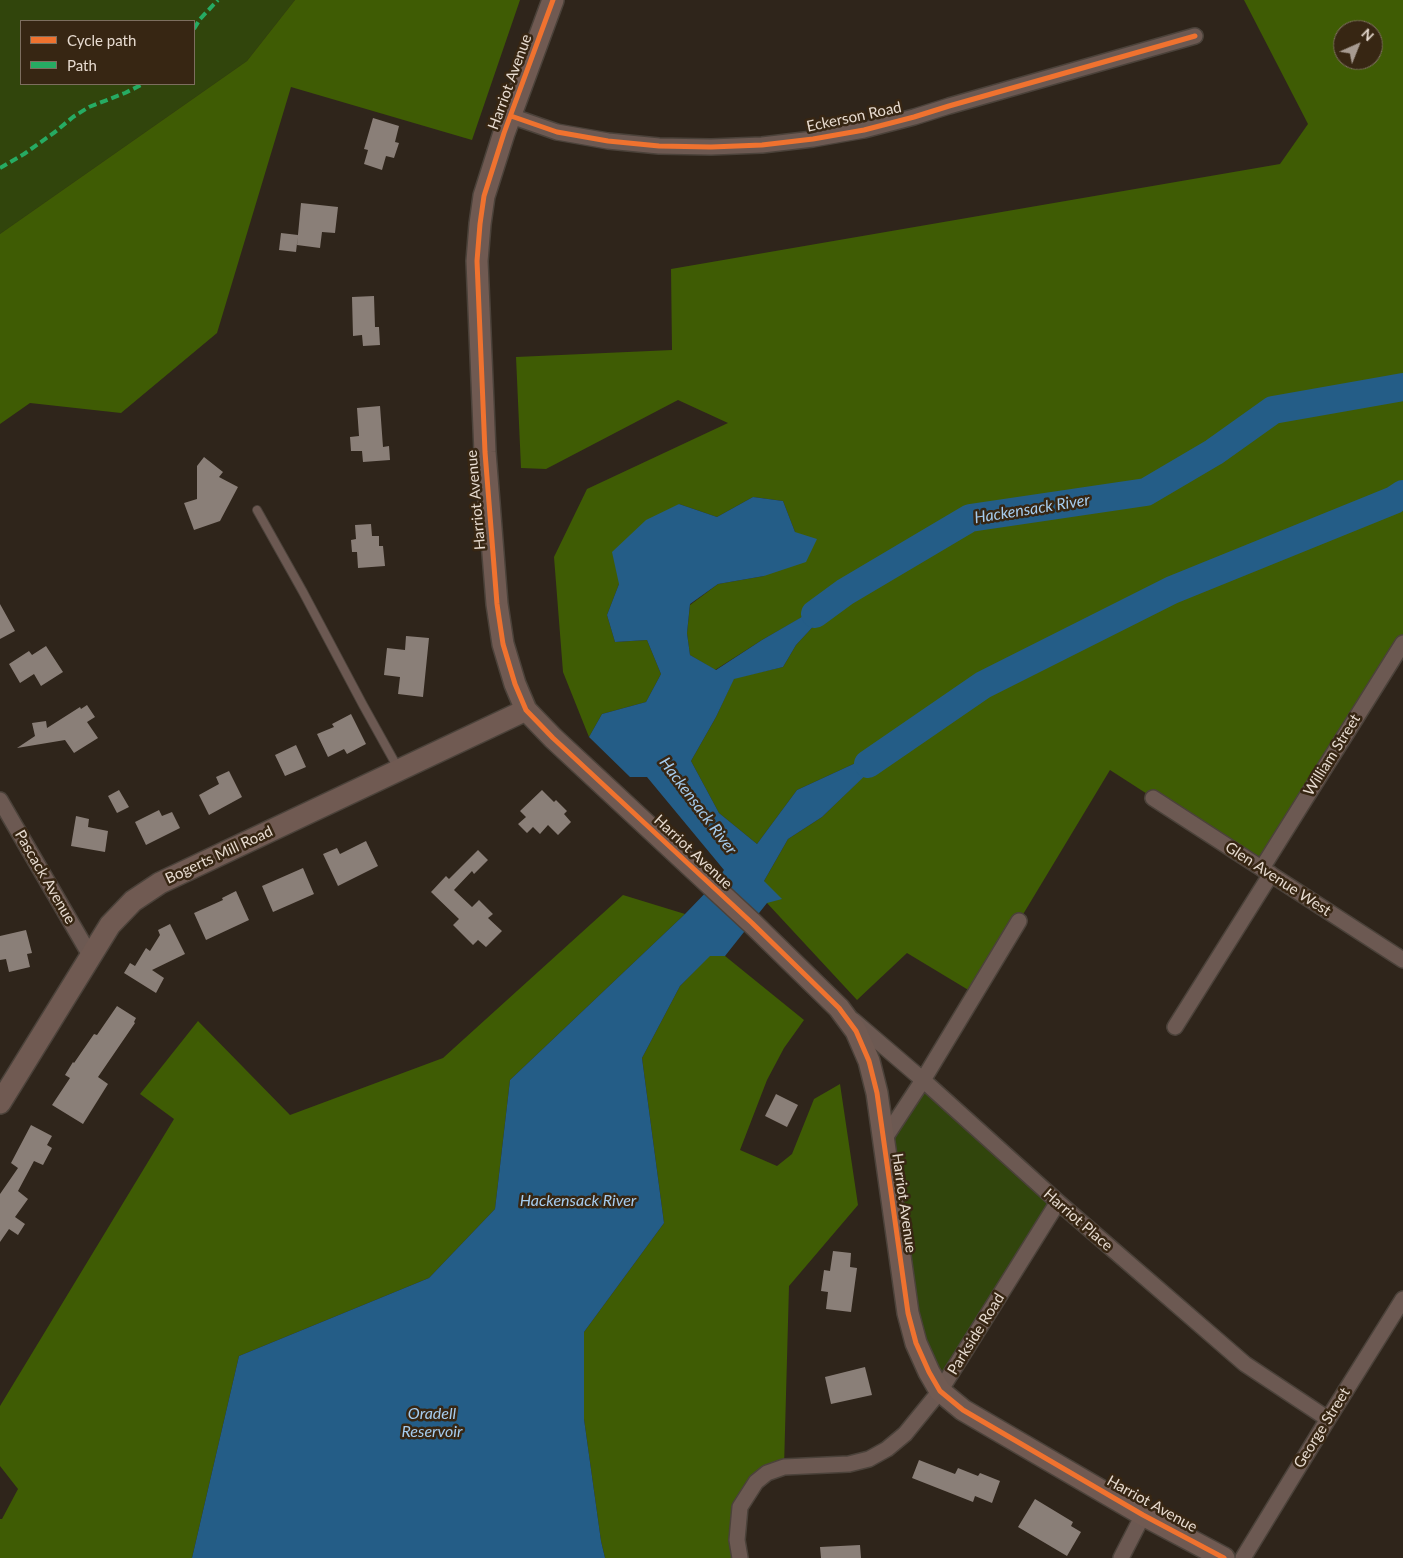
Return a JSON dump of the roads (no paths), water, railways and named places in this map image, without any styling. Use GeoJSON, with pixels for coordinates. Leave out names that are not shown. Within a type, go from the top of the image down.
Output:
{"type":"FeatureCollection","features":[{"type":"Feature","properties":{"kind":"street","name":"Harriot Avenue"},"geometry":{"type":"LineString","coordinates":[[552,1],[504,134],[484,196],[480,224],[478,282],[485,452],[497,604],[503,644],[515,684],[526,710],[553,738],[839,1008],[856,1032],[869,1061],[877,1093],[908,1313],[916,1343],[940,1391],[963,1410],[1143,1515],[1224,1558]]}},
{"type":"Feature","properties":{"kind":"street","name":"Eckerson Road"},"geometry":{"type":"LineString","coordinates":[[511,116],[557,132],[608,141],[659,146],[762,145],[864,130],[1195,36]]}},
{"type":"Feature","properties":{"kind":"street","name":"William Street"},"geometry":{"type":"LineString","coordinates":[[1174,1027],[1403,643]]}},
{"type":"Feature","properties":{"kind":"street","name":"Bogerts Mill Road"},"geometry":{"type":"LineString","coordinates":[[0,1103],[90,954],[110,925],[133,901],[160,883],[526,710]]}},
{"type":"Feature","properties":{"kind":"street","name":"Glen Avenue West"},"geometry":{"type":"LineString","coordinates":[[1153,798],[1403,960]]}},
{"type":"Feature","properties":{"kind":"street","name":"Pascack Avenue"},"geometry":{"type":"LineString","coordinates":[[0,800],[90,954]]}},
{"type":"Feature","properties":{"kind":"street"},"geometry":{"type":"LineString","coordinates":[[883,1141],[923,1080],[1020,921]]}},
{"type":"Feature","properties":{"kind":"street","name":"Harriot Place"},"geometry":{"type":"LineString","coordinates":[[839,1008],[1245,1364],[1328,1419]]}},
{"type":"Feature","properties":{"kind":"street","name":"Parkside Road"},"geometry":{"type":"LineString","coordinates":[[740,1558],[737,1540],[740,1506],[756,1482],[768,1473],[784,1467],[849,1464],[869,1459],[887,1449],[905,1434],[940,1391],[1058,1202]]}},
{"type":"Feature","properties":{"kind":"street","name":"George Street"},"geometry":{"type":"LineString","coordinates":[[1243,1558],[1403,1300]]}},
{"type":"Feature","properties":{"kind":"street"},"geometry":{"type":"LineString","coordinates":[[1122,1558],[1143,1515]]}},
{"type":"Feature","properties":{"kind":"lane"},"geometry":{"type":"LineString","coordinates":[[257,510],[399,770]]}},
{"type":"Feature","properties":{"kind":"water","name":"Oradell Reservoir"},"geometry":{"type":"Polygon","coordinates":[[[753,497],[783,501],[795,532],[817,539],[806,562],[764,576],[718,584],[690,604],[687,633],[690,655],[716,670],[762,640],[845,592],[796,645],[783,667],[734,679],[716,717],[691,761],[719,813],[757,844],[797,790],[899,743],[822,817],[788,839],[764,881],[782,899],[767,903],[725,956],[710,956],[680,986],[642,1058],[664,1223],[584,1332],[584,1419],[605,1558],[192,1558],[239,1356],[429,1278],[495,1209],[510,1080],[685,914],[713,885],[724,870],[647,777],[630,777],[589,737],[602,714],[646,702],[661,674],[647,640],[615,642],[607,615],[619,584],[612,552],[646,520],[679,504],[717,517],[753,497]]]}},
{"type":"Feature","properties":{"kind":"waterway","name":"Hackensack River"},"geometry":{"type":"LineString","coordinates":[[815,614],[845,592],[970,518],[1146,492],[1214,452],[1273,410],[1403,387]]}},
{"type":"Feature","properties":{"kind":"waterway"},"geometry":{"type":"LineString","coordinates":[[868,764],[983,685],[1172,590],[1394,500],[1403,494]]}}]}
